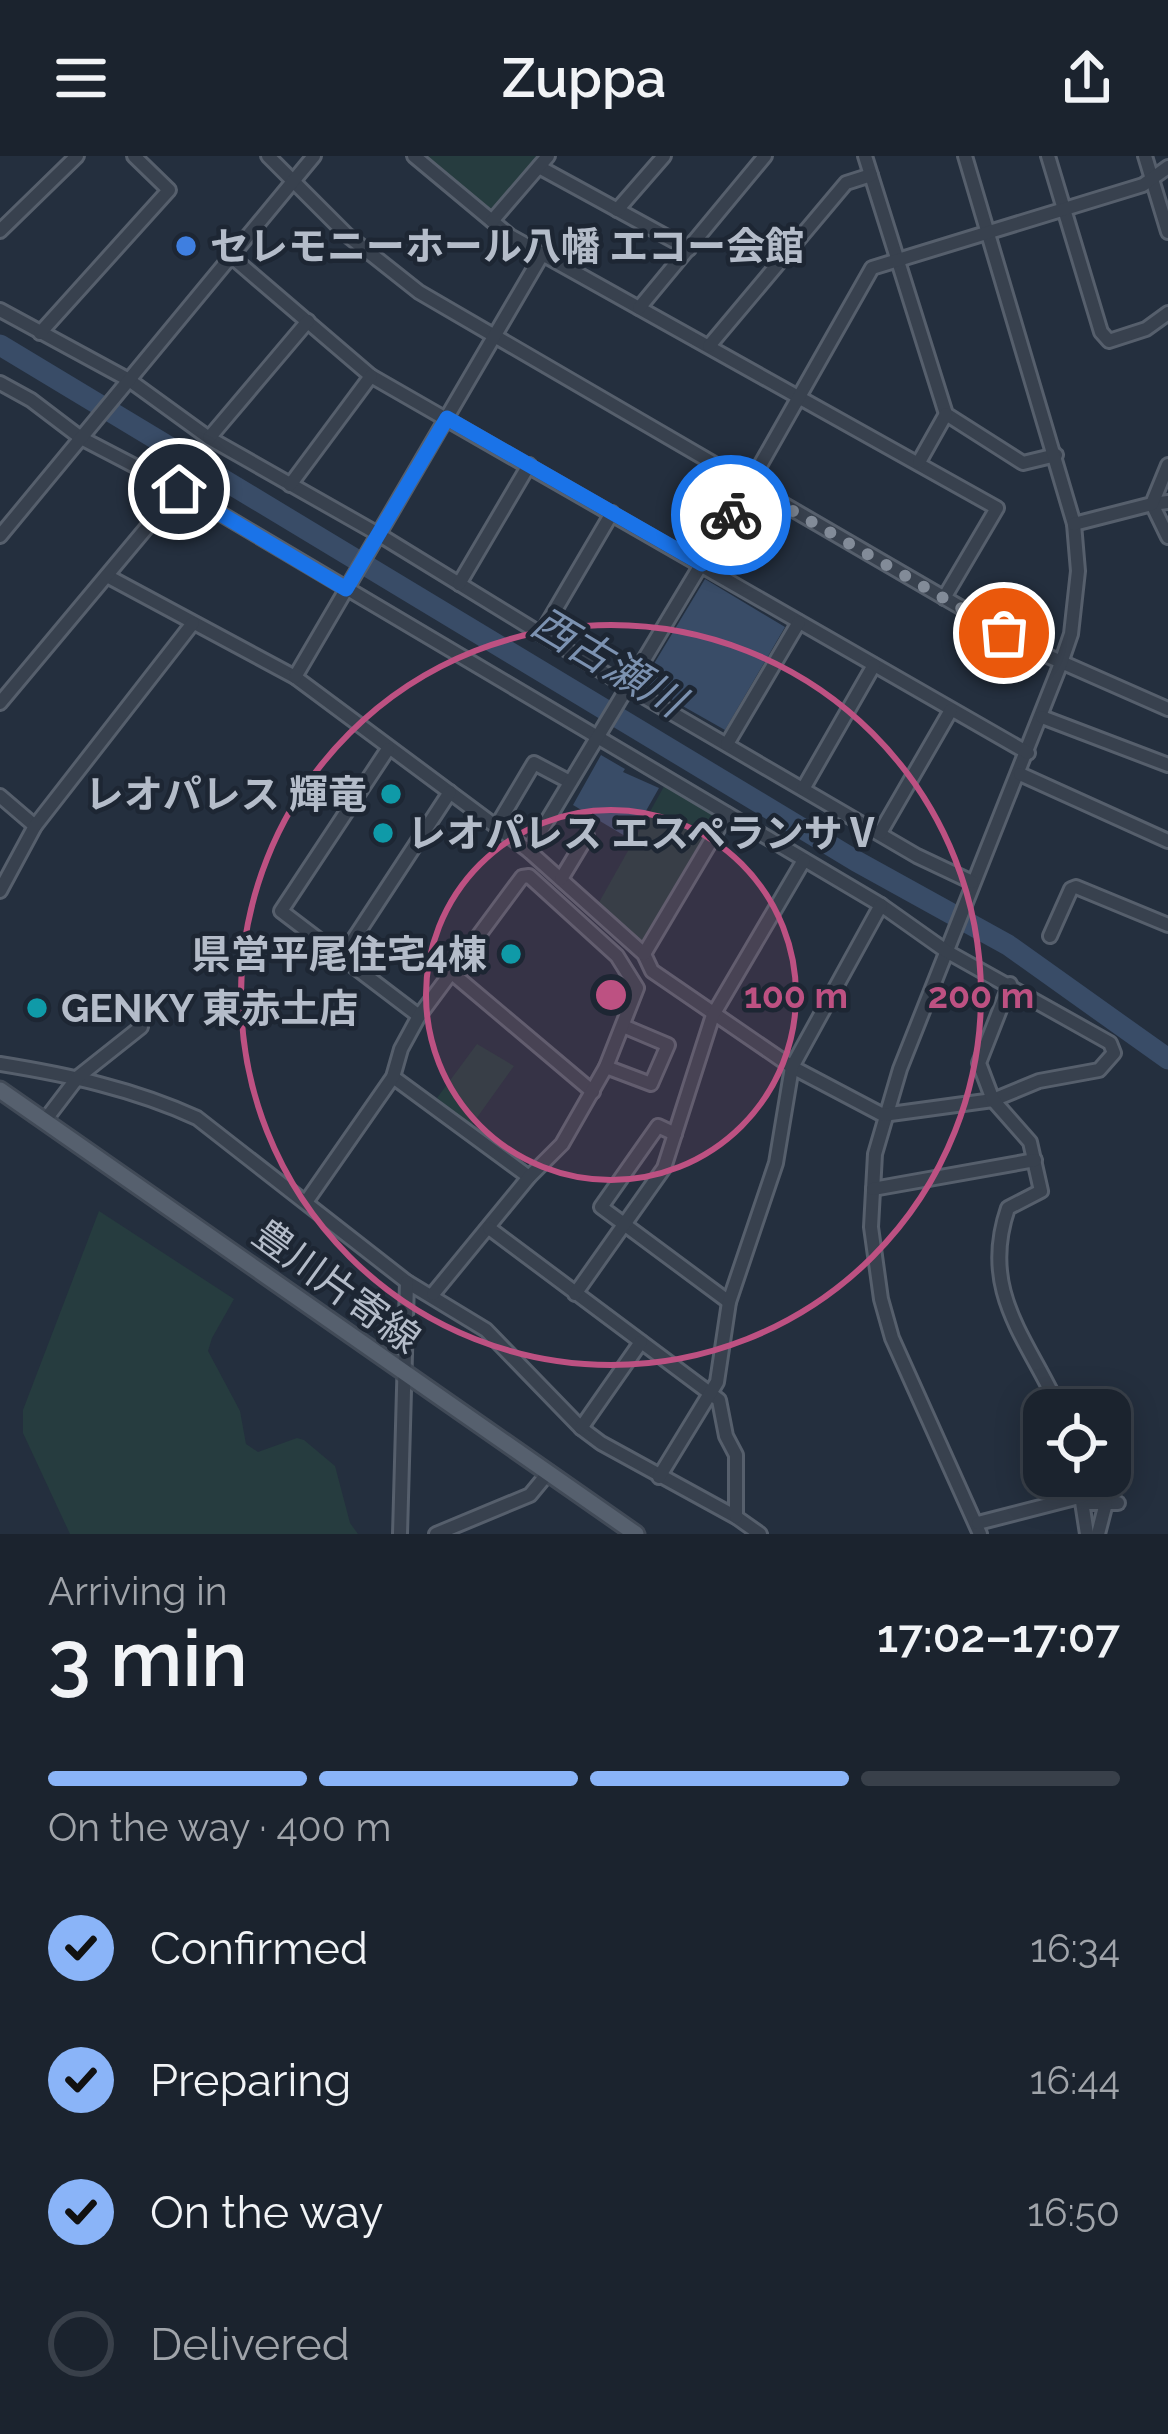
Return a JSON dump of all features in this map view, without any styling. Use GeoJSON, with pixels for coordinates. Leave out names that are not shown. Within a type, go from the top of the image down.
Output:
{"type":"FeatureCollection","features":[{"type":"Feature","properties":{"kind":"main road","name":"豊川片寄線"},"geometry":{"type":"LineString","coordinates":[[0,1090],[637,1534]]}},
{"type":"Feature","properties":{"kind":"street"},"geometry":{"type":"LineString","coordinates":[[0,232],[77,156]]}},
{"type":"Feature","properties":{"kind":"street"},"geometry":{"type":"LineString","coordinates":[[40,333],[169,190],[134,156]]}},
{"type":"Feature","properties":{"kind":"street"},"geometry":{"type":"LineString","coordinates":[[268,156],[383,266],[494,338],[1061,663],[1168,709]]}},
{"type":"Feature","properties":{"kind":"street"},"geometry":{"type":"LineString","coordinates":[[0,536],[314,156]]}},
{"type":"Feature","properties":{"kind":"street"},"geometry":{"type":"LineString","coordinates":[[414,156],[510,236],[997,508],[944,598]]}},
{"type":"Feature","properties":{"kind":"street"},"geometry":{"type":"LineString","coordinates":[[616,210],[664,156]]}},
{"type":"Feature","properties":{"kind":"street"},"geometry":{"type":"LineString","coordinates":[[639,308],[765,156]]}},
{"type":"Feature","properties":{"kind":"street"},"geometry":{"type":"LineString","coordinates":[[865,156],[946,414],[1023,463],[1056,455]]}},
{"type":"Feature","properties":{"kind":"street"},"geometry":{"type":"LineString","coordinates":[[965,156],[1056,455],[1074,524],[1078,571],[1071,634],[1042,717],[884,1115],[871,1227],[892,1338],[979,1528],[1084,1499],[1112,1503],[1098,1534]]}},
{"type":"Feature","properties":{"kind":"street"},"geometry":{"type":"LineString","coordinates":[[1048,156],[1101,332],[1109,341],[1146,329],[1168,313]]}},
{"type":"Feature","properties":{"kind":"street"},"geometry":{"type":"LineString","coordinates":[[1145,156],[1168,232]]}},
{"type":"Feature","properties":{"kind":"street"},"geometry":{"type":"LineString","coordinates":[[492,221],[543,161],[616,210],[689,249]]}},
{"type":"Feature","properties":{"kind":"street"},"geometry":{"type":"LineString","coordinates":[[529,851],[626,694],[872,268],[1152,179],[1168,167]]}},
{"type":"Feature","properties":{"kind":"street"},"geometry":{"type":"LineString","coordinates":[[709,346],[846,183],[871,176]]}},
{"type":"Feature","properties":{"kind":"street"},"geometry":{"type":"LineString","coordinates":[[296,677],[543,253]]}},
{"type":"Feature","properties":{"kind":"street"},"geometry":{"type":"LineString","coordinates":[[232,257],[371,376],[1028,753]]}},
{"type":"Feature","properties":{"kind":"street"},"geometry":{"type":"LineString","coordinates":[[0,310],[129,380],[209,438],[541,634],[626,694],[727,744],[973,882]]}},
{"type":"Feature","properties":{"kind":"street"},"geometry":{"type":"LineString","coordinates":[[209,438],[308,321]]}},
{"type":"Feature","properties":{"kind":"street"},"geometry":{"type":"LineString","coordinates":[[290,485],[371,376]]}},
{"type":"Feature","properties":{"kind":"street"},"geometry":{"type":"LineString","coordinates":[[0,383],[81,438],[348,584],[600,734],[881,905],[946,951],[1110,1043],[1114,1053],[1100,1070],[1040,1081],[993,1100],[884,1115],[792,1067],[652,971],[644,954],[529,851],[296,677],[107,576]]}},
{"type":"Feature","properties":{"kind":"street"},"geometry":{"type":"LineString","coordinates":[[919,462],[946,414]]}},
{"type":"Feature","properties":{"kind":"street"},"geometry":{"type":"LineString","coordinates":[[459,584],[530,465]]}},
{"type":"Feature","properties":{"kind":"street"},"geometry":{"type":"LineString","coordinates":[[1168,465],[1152,504],[1168,537]]}},
{"type":"Feature","properties":{"kind":"street"},"geometry":{"type":"LineString","coordinates":[[0,703],[179,489]]}},
{"type":"Feature","properties":{"kind":"street"},"geometry":{"type":"LineString","coordinates":[[1074,524],[1168,502]]}},
{"type":"Feature","properties":{"kind":"street"},"geometry":{"type":"LineString","coordinates":[[541,634],[612,513]]}},
{"type":"Feature","properties":{"kind":"street"},"geometry":{"type":"LineString","coordinates":[[727,744],[799,622]]}},
{"type":"Feature","properties":{"kind":"street"},"geometry":{"type":"LineString","coordinates":[[0,890],[35,826],[193,623]]}},
{"type":"Feature","properties":{"kind":"street"},"geometry":{"type":"LineString","coordinates":[[803,789],[874,665]]}},
{"type":"Feature","properties":{"kind":"street"},"geometry":{"type":"LineString","coordinates":[[880,833],[951,710]]}},
{"type":"Feature","properties":{"kind":"street"},"geometry":{"type":"LineString","coordinates":[[1042,717],[1168,765]]}},
{"type":"Feature","properties":{"kind":"street"},"geometry":{"type":"LineString","coordinates":[[388,749],[281,911],[419,1016]]}},
{"type":"Feature","properties":{"kind":"street"},"geometry":{"type":"LineString","coordinates":[[496,827],[534,763],[570,782]]}},
{"type":"Feature","properties":{"kind":"street"},"geometry":{"type":"LineString","coordinates":[[1020,774],[1168,841]]}},
{"type":"Feature","properties":{"kind":"street"},"geometry":{"type":"LineString","coordinates":[[342,956],[450,792]]}},
{"type":"Feature","properties":{"kind":"street"},"geometry":{"type":"LineString","coordinates":[[0,796],[35,826]]}},
{"type":"Feature","properties":{"kind":"street"},"geometry":{"type":"LineString","coordinates":[[644,954],[727,814]]}},
{"type":"Feature","properties":{"kind":"street"},"geometry":{"type":"LineString","coordinates":[[561,880],[587,836]]}},
{"type":"Feature","properties":{"kind":"street"},"geometry":{"type":"LineString","coordinates":[[575,1294],[664,1168],[713,1015],[804,860]]}},
{"type":"Feature","properties":{"kind":"street"},"geometry":{"type":"LineString","coordinates":[[306,1202],[393,1077],[401,1049],[419,1016],[521,877],[529,876],[617,956],[637,988],[606,1067],[562,1144],[433,1294]]}},
{"type":"Feature","properties":{"kind":"street"},"geometry":{"type":"LineString","coordinates":[[1050,936],[1076,887],[1168,925]]}},
{"type":"Feature","properties":{"kind":"street"},"geometry":{"type":"LineString","coordinates":[[658,1477],[717,1382],[729,1302],[776,1163],[792,1067],[881,905]]}},
{"type":"Feature","properties":{"kind":"street"},"geometry":{"type":"LineString","coordinates":[[452,973],[593,1092]]}},
{"type":"Feature","properties":{"kind":"street"},"geometry":{"type":"LineString","coordinates":[[1010,984],[980,1063],[993,1100],[1030,1142],[1041,1191],[1008,1208],[998,1244],[999,1278],[1048,1389]]}},
{"type":"Feature","properties":{"kind":"street"},"geometry":{"type":"LineString","coordinates":[[606,1067],[651,1084],[668,1045],[623,1026]]}},
{"type":"Feature","properties":{"kind":"street"},"geometry":{"type":"LineString","coordinates":[[46,1119],[78,1077],[141,1027]]}},
{"type":"Feature","properties":{"kind":"street"},"geometry":{"type":"LineString","coordinates":[[0,1064],[78,1077],[158,1100],[197,1118],[407,1282],[486,1330],[581,1427],[760,1534]]}},
{"type":"Feature","properties":{"kind":"street"},"geometry":{"type":"LineString","coordinates":[[393,1077],[529,1178]]}},
{"type":"Feature","properties":{"kind":"street"},"geometry":{"type":"LineString","coordinates":[[675,1134],[658,1126],[601,1207],[729,1302]]}},
{"type":"Feature","properties":{"kind":"street"},"geometry":{"type":"LineString","coordinates":[[873,1189],[1035,1160]]}},
{"type":"Feature","properties":{"kind":"street"},"geometry":{"type":"LineString","coordinates":[[489,1228],[718,1400],[736,1455],[736,1516]]}},
{"type":"Feature","properties":{"kind":"street"},"geometry":{"type":"LineString","coordinates":[[400,1534],[407,1282]]}},
{"type":"Feature","properties":{"kind":"street"},"geometry":{"type":"LineString","coordinates":[[581,1427],[640,1342]]}},
{"type":"Feature","properties":{"kind":"street"},"geometry":{"type":"LineString","coordinates":[[436,1534],[530,1496],[549,1472]]}},
{"type":"Feature","properties":{"kind":"street"},"geometry":{"type":"LineString","coordinates":[[1084,1499],[1088,1534]]}},
{"type":"Feature","properties":{"kind":"green space"},"geometry":{"type":"Polygon","coordinates":[[[421,156],[547,156],[490,215],[421,156]]]}},
{"type":"Feature","properties":{"kind":"green space"},"geometry":{"type":"Polygon","coordinates":[[[666,783],[722,815],[643,948],[597,906],[666,783]]]}},
{"type":"Feature","properties":{"kind":"green space"},"geometry":{"type":"Polygon","coordinates":[[[477,1044],[514,1066],[471,1126],[437,1098],[477,1044]]]}},
{"type":"Feature","properties":{"kind":"green space"},"geometry":{"type":"Polygon","coordinates":[[[99,1211],[234,1299],[208,1351],[240,1411],[246,1444],[258,1452],[297,1438],[304,1440],[335,1466],[350,1523],[358,1534],[70,1534],[23,1433],[23,1410],[99,1211]]]}},
{"type":"Feature","properties":{"kind":"water"},"geometry":{"type":"Polygon","coordinates":[[[705,579],[785,627],[725,730],[672,700],[674,694],[649,685],[646,677],[705,579]]]}},
{"type":"Feature","properties":{"kind":"water"},"geometry":{"type":"Polygon","coordinates":[[[601,755],[623,772],[659,788],[630,839],[573,805],[601,755]]]}},
{"type":"Feature","properties":{"kind":"waterway","name":"西古瀬川"},"geometry":{"type":"LineString","coordinates":[[0,345],[856,861],[1008,945],[1168,1059]]}},
{"type":"Feature","properties":{"kind":"way so far"},"geometry":{"type":"LineString","coordinates":[[731,515],[748,485],[1004,633]]}},
{"type":"Feature","properties":{"kind":"place","name":"セレモニーホール八幡 エコー会館"},"geometry":{"type":"Point","coordinates":[186,246]}},
{"type":"Feature","properties":{"kind":"place","name":"レオパレス 輝竜"},"geometry":{"type":"Point","coordinates":[391,794]}},
{"type":"Feature","properties":{"kind":"place","name":"レオパレス エスペランサⅤ"},"geometry":{"type":"Point","coordinates":[383,833]}},
{"type":"Feature","properties":{"kind":"place","name":"県営平尾住宅4棟"},"geometry":{"type":"Point","coordinates":[511,954]}},
{"type":"Feature","properties":{"kind":"place","name":"GENKY 東赤土店"},"geometry":{"type":"Point","coordinates":[37,1008]}},
{"type":"Feature","properties":{"kind":"route"},"geometry":{"type":"LineString","coordinates":[[179,489],[346,589],[447,418],[702,564],[731,515]]}}]}
